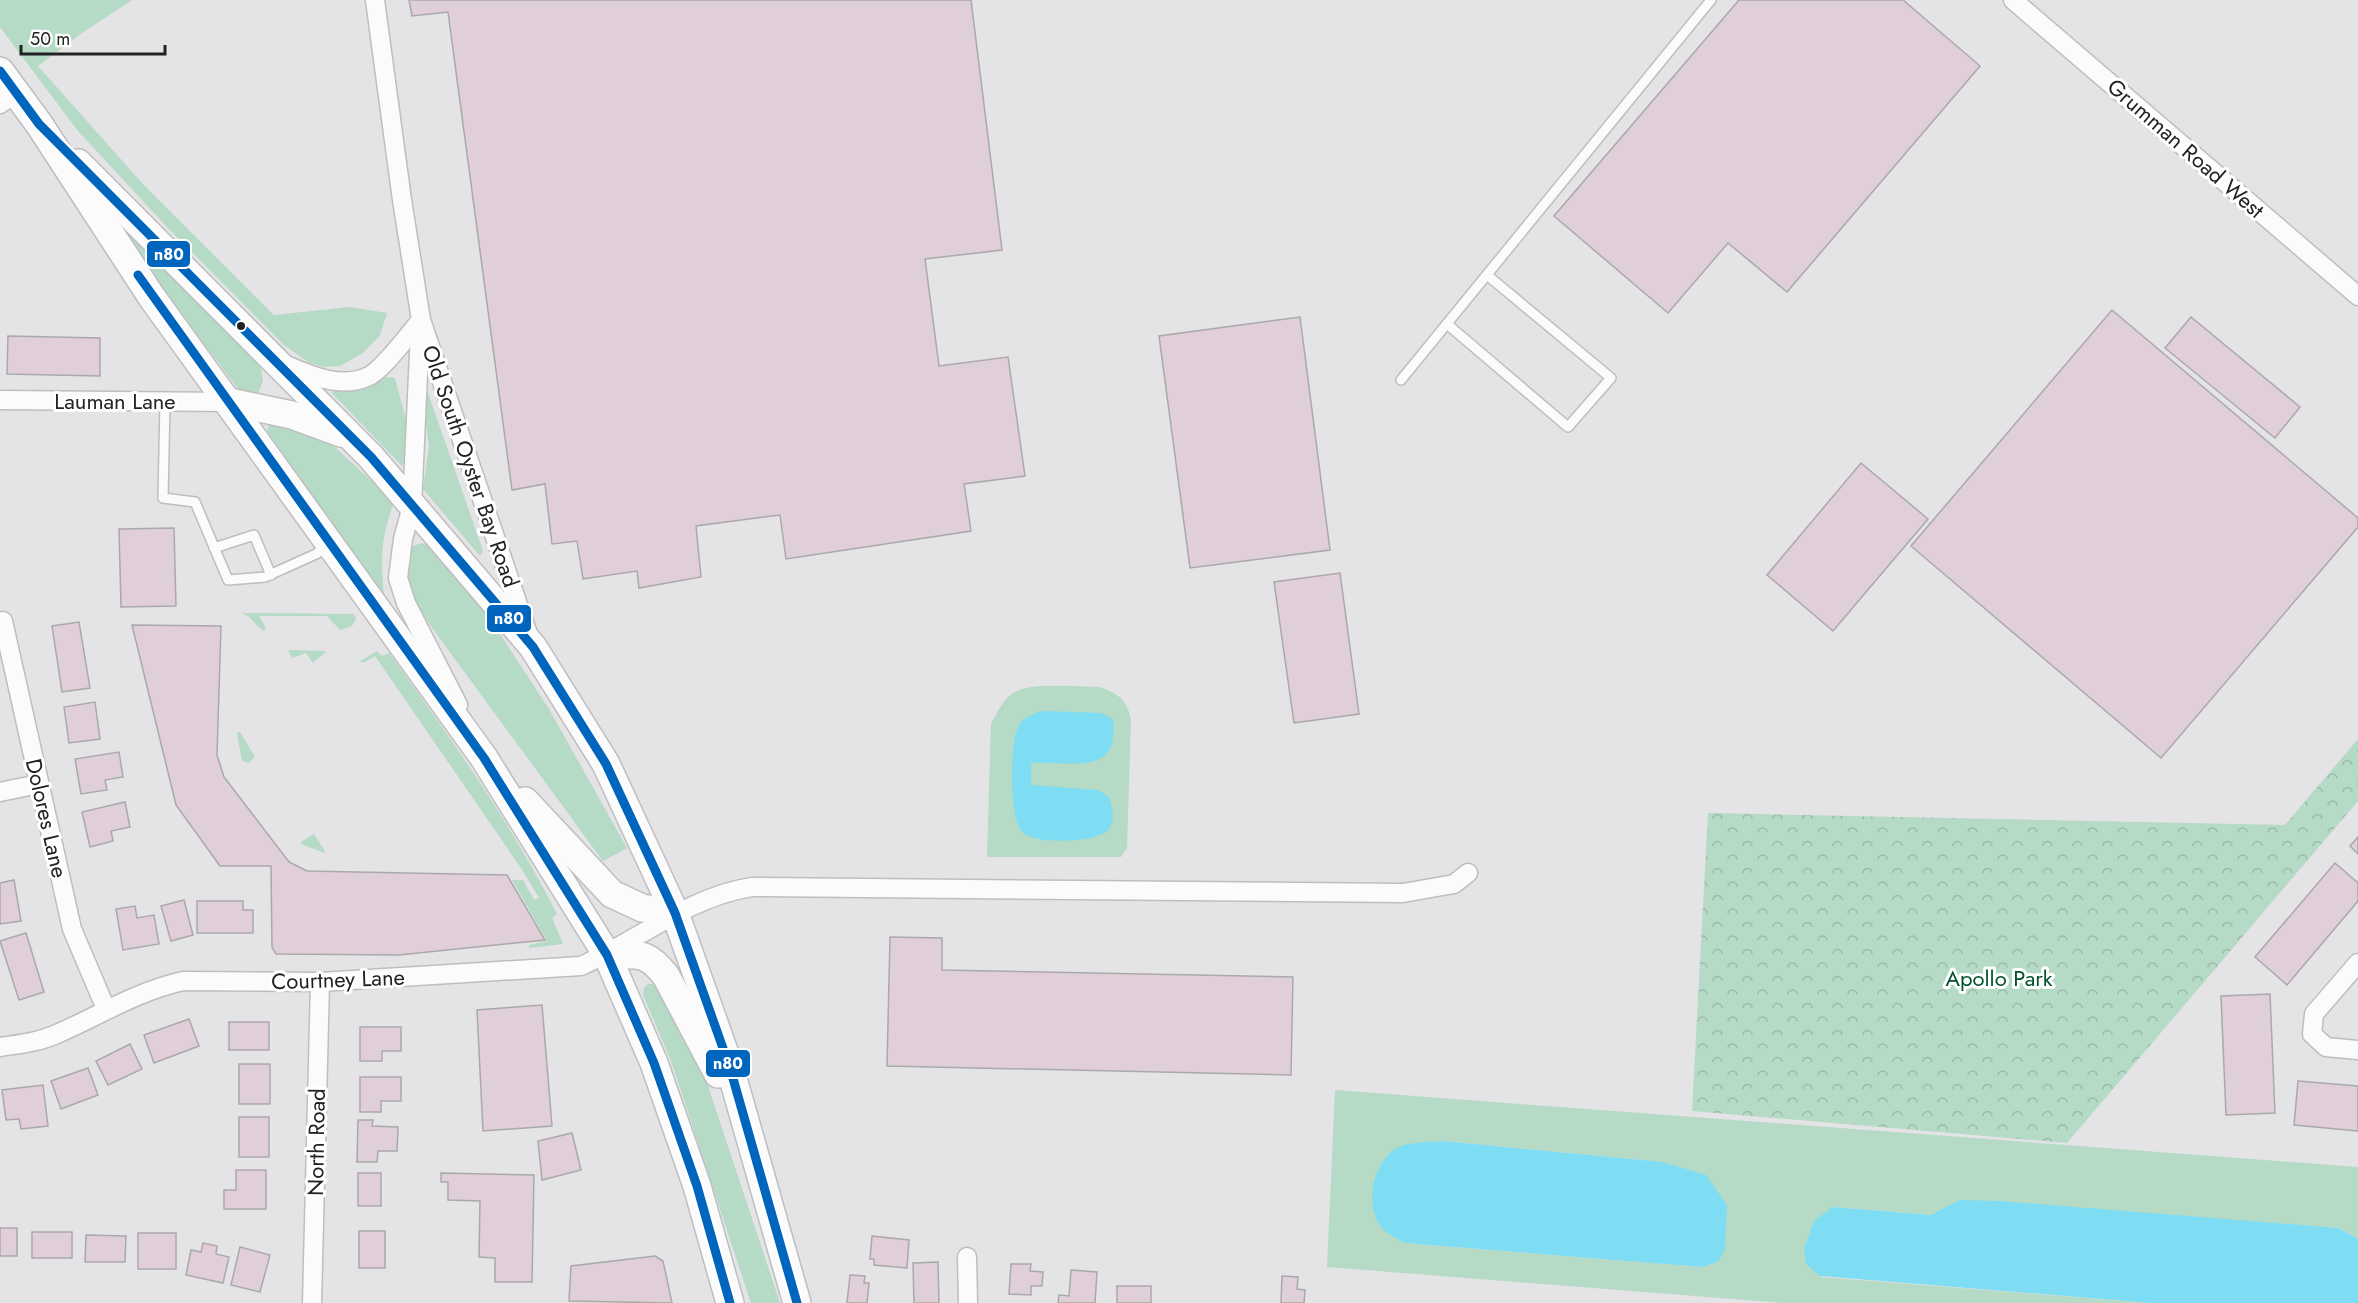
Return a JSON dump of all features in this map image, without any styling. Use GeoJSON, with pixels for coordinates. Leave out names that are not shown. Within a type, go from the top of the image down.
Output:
{"type":"FeatureCollection","features":[{"type":"Feature","properties":{"kind":"main road"},"geometry":{"type":"LineString","coordinates":[[0,71],[8,98],[39,124],[371,457],[532,647],[606,764],[675,913],[730,1068],[797,1303]]}},
{"type":"Feature","properties":{"kind":"main road"},"geometry":{"type":"LineString","coordinates":[[39,124],[151,296],[230,402],[484,758],[607,955],[654,1063],[688,1161],[730,1303]]}},
{"type":"Feature","properties":{"kind":"main road"},"geometry":{"type":"LineString","coordinates":[[230,402],[292,415],[348,436]]}},
{"type":"Feature","properties":{"kind":"main road"},"geometry":{"type":"LineString","coordinates":[[484,758],[612,894],[627,903],[642,908],[675,913]]}},
{"type":"Feature","properties":{"kind":"main road"},"geometry":{"type":"LineString","coordinates":[[607,955],[638,955],[655,962],[666,976],[749,1134]]}},
{"type":"Feature","properties":{"kind":"street","name":"Old South Oyster Bay Road"},"geometry":{"type":"LineString","coordinates":[[375,0],[421,320],[532,647]]}},
{"type":"Feature","properties":{"kind":"street","name":"Grumman Road West"},"geometry":{"type":"LineString","coordinates":[[2013,0],[2358,296]]}},
{"type":"Feature","properties":{"kind":"street","name":"Old South Oyster Bay Road"},"geometry":{"type":"LineString","coordinates":[[421,320],[412,506],[403,539],[398,578],[406,603],[484,758]]}},
{"type":"Feature","properties":{"kind":"street"},"geometry":{"type":"LineString","coordinates":[[274,360],[313,377],[341,382],[367,377],[401,344],[421,320]]}},
{"type":"Feature","properties":{"kind":"street","name":"Lauman Lane"},"geometry":{"type":"LineString","coordinates":[[0,400],[230,402]]}},
{"type":"Feature","properties":{"kind":"street","name":"Dolores Lane"},"geometry":{"type":"LineString","coordinates":[[3,621],[72,929],[106,1009]]}},
{"type":"Feature","properties":{"kind":"street"},"geometry":{"type":"LineString","coordinates":[[0,792],[39,784]]}},
{"type":"Feature","properties":{"kind":"street","name":"Courtney Lane"},"geometry":{"type":"LineString","coordinates":[[0,1047],[41,1040],[58,1034],[106,1009],[161,986],[183,981],[320,982],[581,966],[607,955],[675,913],[730,890],[752,887],[1402,893],[1454,884],[1468,873]]}},
{"type":"Feature","properties":{"kind":"street"},"geometry":{"type":"LineString","coordinates":[[2358,963],[2314,1014],[2312,1034],[2326,1047],[2358,1050]]}},
{"type":"Feature","properties":{"kind":"street","name":"North Road"},"geometry":{"type":"LineString","coordinates":[[312,1303],[320,982]]}},
{"type":"Feature","properties":{"kind":"street"},"geometry":{"type":"LineString","coordinates":[[967,1257],[968,1303]]}},
{"type":"Feature","properties":{"kind":"lane"},"geometry":{"type":"LineString","coordinates":[[1401,380],[1711,0]]}},
{"type":"Feature","properties":{"kind":"lane"},"geometry":{"type":"LineString","coordinates":[[1447,324],[1568,428],[1611,378],[1487,275]]}},
{"type":"Feature","properties":{"kind":"lane"},"geometry":{"type":"LineString","coordinates":[[165,401],[163,498],[195,502],[228,580],[265,578],[315,554],[331,543]]}},
{"type":"Feature","properties":{"kind":"lane"},"geometry":{"type":"LineString","coordinates":[[214,548],[255,535],[271,575]]}},
{"type":"Feature","properties":{"kind":"green space"},"geometry":{"type":"Polygon","coordinates":[[[0,0],[132,0],[38,66],[142,183],[274,315],[349,307],[387,313],[380,335],[363,353],[340,366],[323,367],[308,362],[284,345],[167,227],[78,131],[0,27],[0,0]]]}},
{"type":"Feature","properties":{"kind":"green space"},"geometry":{"type":"Polygon","coordinates":[[[120,226],[126,228],[260,362],[263,381],[257,396],[242,394],[120,232],[120,226]]]}},
{"type":"Feature","properties":{"kind":"green space"},"geometry":{"type":"Polygon","coordinates":[[[387,377],[395,378],[406,420],[409,454],[402,466],[332,393],[335,390],[387,377]]]}},
{"type":"Feature","properties":{"kind":"green space"},"geometry":{"type":"Polygon","coordinates":[[[426,387],[483,551],[480,556],[423,489],[429,446],[422,397],[426,387]]]}},
{"type":"Feature","properties":{"kind":"green space"},"geometry":{"type":"Polygon","coordinates":[[[279,422],[323,436],[394,502],[386,527],[383,548],[384,596],[267,431],[270,424],[279,422]]]}},
{"type":"Feature","properties":{"kind":"green space"},"geometry":{"type":"Polygon","coordinates":[[[422,543],[430,545],[489,617],[549,709],[627,848],[603,861],[430,625],[412,594],[406,568],[413,546],[422,543]]]}},
{"type":"Feature","properties":{"kind":"green space"},"geometry":{"type":"Polygon","coordinates":[[[241,613],[354,614],[356,619],[352,626],[340,630],[327,616],[259,616],[266,628],[264,631],[241,613]]]}},
{"type":"Feature","properties":{"kind":"green space"},"geometry":{"type":"Polygon","coordinates":[[[288,650],[326,652],[313,663],[306,653],[292,658],[288,650]]]}},
{"type":"Feature","properties":{"kind":"green space"},"geometry":{"type":"Polygon","coordinates":[[[377,651],[382,656],[389,653],[457,748],[520,846],[557,914],[552,918],[563,944],[529,948],[529,945],[547,941],[512,880],[523,880],[534,900],[539,898],[523,871],[375,656],[363,663],[360,661],[377,651]]]}},
{"type":"Feature","properties":{"kind":"green space"},"geometry":{"type":"Polygon","coordinates":[[[1031,687],[1099,687],[1111,692],[1124,702],[1131,719],[1127,848],[1121,857],[987,857],[991,724],[1000,707],[1013,693],[1031,687]]]}},
{"type":"Feature","properties":{"kind":"green space"},"geometry":{"type":"Polygon","coordinates":[[[240,732],[255,757],[249,763],[242,761],[237,733],[240,732]]]}},
{"type":"Feature","properties":{"kind":"green space","name":"Apollo Park"},"geometry":{"type":"Polygon","coordinates":[[[2358,739],[2358,801],[2067,1143],[1692,1111],[1708,813],[2285,825],[2358,739]]]}},
{"type":"Feature","properties":{"kind":"green space"},"geometry":{"type":"Polygon","coordinates":[[[314,834],[325,851],[325,853],[301,844],[314,834]]]}},
{"type":"Feature","properties":{"kind":"green space"},"geometry":{"type":"Polygon","coordinates":[[[648,984],[653,984],[682,1023],[698,1056],[780,1303],[751,1303],[671,1061],[643,995],[644,988],[648,984]]]}},
{"type":"Feature","properties":{"kind":"green space"},"geometry":{"type":"Polygon","coordinates":[[[1335,1090],[2358,1167],[2358,1239],[2339,1228],[1959,1200],[1931,1215],[1833,1207],[1820,1277],[2151,1303],[1784,1303],[1327,1267],[1335,1090]],[[1443,1141],[1398,1147],[1404,1243],[1702,1267],[1718,1262],[1663,1162],[1443,1141]]]}},
{"type":"Feature","properties":{"kind":"water"},"geometry":{"type":"Polygon","coordinates":[[[1044,711],[1101,713],[1113,719],[1113,738],[1109,751],[1100,758],[1076,764],[1031,763],[1031,785],[1098,790],[1109,797],[1113,813],[1112,821],[1109,829],[1103,834],[1080,840],[1039,839],[1022,832],[1018,824],[1012,781],[1015,736],[1018,727],[1026,718],[1044,711]]]}},
{"type":"Feature","properties":{"kind":"water"},"geometry":{"type":"Polygon","coordinates":[[[1443,1141],[1663,1162],[1706,1175],[1727,1205],[1725,1249],[1718,1262],[1702,1267],[1404,1243],[1386,1232],[1378,1221],[1372,1199],[1376,1175],[1388,1155],[1397,1148],[1412,1143],[1443,1141]]]}},
{"type":"Feature","properties":{"kind":"water"},"geometry":{"type":"Polygon","coordinates":[[[1959,1200],[1999,1201],[2339,1228],[2358,1239],[2358,1303],[2151,1303],[1820,1276],[1806,1264],[1804,1249],[1814,1221],[1833,1207],[1931,1215],[1959,1200]]]}},
{"type":"Feature","properties":{"kind":"building"},"geometry":{"type":"Polygon","coordinates":[[[409,0],[971,0],[1002,250],[925,259],[939,366],[1008,357],[1025,476],[964,484],[971,531],[786,559],[780,515],[696,526],[701,577],[639,588],[637,571],[583,579],[577,541],[552,544],[545,484],[512,490],[448,12],[412,16],[409,0]]]}},
{"type":"Feature","properties":{"kind":"building"},"geometry":{"type":"Polygon","coordinates":[[[1739,0],[1903,0],[1980,66],[1787,292],[1728,243],[1668,313],[1554,216],[1739,0]]]}},
{"type":"Feature","properties":{"kind":"building"},"geometry":{"type":"Polygon","coordinates":[[[2112,310],[2358,518],[2358,527],[2161,758],[1911,546],[2112,310]]]}},
{"type":"Feature","properties":{"kind":"building"},"geometry":{"type":"Polygon","coordinates":[[[1300,317],[1330,550],[1190,568],[1159,336],[1300,317]]]}},
{"type":"Feature","properties":{"kind":"building"},"geometry":{"type":"Polygon","coordinates":[[[2191,317],[2300,407],[2275,438],[2165,348],[2191,317]]]}},
{"type":"Feature","properties":{"kind":"building"},"geometry":{"type":"Polygon","coordinates":[[[8,336],[100,338],[100,376],[7,374],[8,336]]]}},
{"type":"Feature","properties":{"kind":"building"},"geometry":{"type":"Polygon","coordinates":[[[1861,463],[1928,519],[1833,631],[1767,575],[1861,463]]]}},
{"type":"Feature","properties":{"kind":"building"},"geometry":{"type":"Polygon","coordinates":[[[174,528],[176,606],[121,607],[119,529],[174,528]]]}},
{"type":"Feature","properties":{"kind":"building"},"geometry":{"type":"Polygon","coordinates":[[[1340,573],[1359,714],[1294,723],[1274,582],[1340,573]]]}},
{"type":"Feature","properties":{"kind":"building"},"geometry":{"type":"Polygon","coordinates":[[[79,622],[90,688],[62,692],[52,626],[79,622]]]}},
{"type":"Feature","properties":{"kind":"building"},"geometry":{"type":"Polygon","coordinates":[[[132,625],[221,626],[217,755],[224,777],[289,862],[307,871],[507,875],[545,940],[399,955],[276,954],[272,947],[271,866],[220,866],[176,805],[132,625]]]}},
{"type":"Feature","properties":{"kind":"building"},"geometry":{"type":"Polygon","coordinates":[[[95,702],[100,739],[69,743],[64,707],[95,702]]]}},
{"type":"Feature","properties":{"kind":"building"},"geometry":{"type":"Polygon","coordinates":[[[119,752],[123,777],[105,780],[107,790],[81,794],[75,759],[119,752]]]}},
{"type":"Feature","properties":{"kind":"building"},"geometry":{"type":"Polygon","coordinates":[[[125,802],[130,827],[111,831],[113,841],[90,847],[82,812],[125,802]]]}},
{"type":"Feature","properties":{"kind":"building"},"geometry":{"type":"Polygon","coordinates":[[[2358,837],[2358,854],[2350,846],[2358,837]]]}},
{"type":"Feature","properties":{"kind":"building"},"geometry":{"type":"Polygon","coordinates":[[[2335,863],[2358,883],[2358,901],[2287,985],[2255,957],[2335,863]]]}},
{"type":"Feature","properties":{"kind":"building"},"geometry":{"type":"Polygon","coordinates":[[[14,880],[21,921],[0,924],[0,883],[14,880]]]}},
{"type":"Feature","properties":{"kind":"building"},"geometry":{"type":"Polygon","coordinates":[[[184,900],[193,935],[171,941],[161,906],[184,900]]]}},
{"type":"Feature","properties":{"kind":"building"},"geometry":{"type":"Polygon","coordinates":[[[197,901],[243,901],[243,910],[253,910],[253,933],[197,933],[197,901]]]}},
{"type":"Feature","properties":{"kind":"building"},"geometry":{"type":"Polygon","coordinates":[[[135,906],[137,918],[154,915],[159,944],[123,950],[116,909],[135,906]]]}},
{"type":"Feature","properties":{"kind":"building"},"geometry":{"type":"Polygon","coordinates":[[[26,933],[44,992],[19,1000],[0,941],[26,933]]]}},
{"type":"Feature","properties":{"kind":"building"},"geometry":{"type":"Polygon","coordinates":[[[890,937],[942,938],[942,970],[1293,977],[1291,1075],[887,1066],[890,937]]]}},
{"type":"Feature","properties":{"kind":"building"},"geometry":{"type":"Polygon","coordinates":[[[2270,994],[2275,1113],[2226,1115],[2221,996],[2270,994]]]}},
{"type":"Feature","properties":{"kind":"building"},"geometry":{"type":"Polygon","coordinates":[[[542,1005],[552,1126],[483,1131],[477,1010],[542,1005]]]}},
{"type":"Feature","properties":{"kind":"building"},"geometry":{"type":"Polygon","coordinates":[[[189,1019],[199,1046],[154,1063],[144,1035],[189,1019]]]}},
{"type":"Feature","properties":{"kind":"building"},"geometry":{"type":"Polygon","coordinates":[[[229,1022],[269,1022],[269,1050],[229,1050],[229,1022]]]}},
{"type":"Feature","properties":{"kind":"building"},"geometry":{"type":"Polygon","coordinates":[[[360,1027],[401,1027],[401,1051],[382,1051],[382,1061],[360,1061],[360,1027]]]}},
{"type":"Feature","properties":{"kind":"building"},"geometry":{"type":"Polygon","coordinates":[[[130,1044],[142,1069],[108,1085],[96,1061],[130,1044]]]}},
{"type":"Feature","properties":{"kind":"building"},"geometry":{"type":"Polygon","coordinates":[[[239,1064],[270,1064],[270,1104],[239,1104],[239,1064]]]}},
{"type":"Feature","properties":{"kind":"building"},"geometry":{"type":"Polygon","coordinates":[[[88,1068],[98,1095],[61,1109],[51,1081],[88,1068]]]}},
{"type":"Feature","properties":{"kind":"building"},"geometry":{"type":"Polygon","coordinates":[[[360,1077],[401,1077],[401,1101],[381,1101],[381,1112],[360,1112],[360,1077]]]}},
{"type":"Feature","properties":{"kind":"building"},"geometry":{"type":"Polygon","coordinates":[[[2298,1081],[2358,1086],[2358,1131],[2294,1125],[2298,1081]]]}},
{"type":"Feature","properties":{"kind":"building"},"geometry":{"type":"Polygon","coordinates":[[[43,1085],[48,1126],[21,1129],[19,1119],[6,1120],[2,1090],[43,1085]]]}},
{"type":"Feature","properties":{"kind":"building"},"geometry":{"type":"Polygon","coordinates":[[[239,1117],[269,1117],[269,1157],[239,1157],[239,1117]]]}},
{"type":"Feature","properties":{"kind":"building"},"geometry":{"type":"Polygon","coordinates":[[[358,1120],[373,1120],[372,1126],[398,1127],[397,1151],[378,1151],[377,1162],[357,1162],[358,1120]]]}},
{"type":"Feature","properties":{"kind":"building"},"geometry":{"type":"Polygon","coordinates":[[[572,1133],[581,1170],[542,1180],[538,1141],[572,1133]]]}},
{"type":"Feature","properties":{"kind":"building"},"geometry":{"type":"Polygon","coordinates":[[[236,1170],[266,1170],[266,1209],[224,1209],[224,1190],[236,1190],[236,1170]]]}},
{"type":"Feature","properties":{"kind":"building"},"geometry":{"type":"Polygon","coordinates":[[[358,1173],[381,1173],[381,1206],[358,1206],[358,1173]]]}},
{"type":"Feature","properties":{"kind":"building"},"geometry":{"type":"Polygon","coordinates":[[[441,1173],[534,1175],[532,1282],[495,1282],[495,1258],[479,1257],[480,1201],[448,1200],[448,1182],[441,1182],[441,1173]]]}},
{"type":"Feature","properties":{"kind":"building"},"geometry":{"type":"Polygon","coordinates":[[[0,1228],[17,1228],[17,1256],[0,1256],[0,1228]]]}},
{"type":"Feature","properties":{"kind":"building"},"geometry":{"type":"Polygon","coordinates":[[[359,1231],[385,1231],[385,1268],[359,1268],[359,1231]]]}},
{"type":"Feature","properties":{"kind":"building"},"geometry":{"type":"Polygon","coordinates":[[[32,1232],[72,1232],[72,1258],[32,1258],[32,1232]]]}},
{"type":"Feature","properties":{"kind":"building"},"geometry":{"type":"Polygon","coordinates":[[[138,1233],[176,1233],[176,1269],[138,1269],[138,1233]]]}},
{"type":"Feature","properties":{"kind":"building"},"geometry":{"type":"Polygon","coordinates":[[[86,1235],[126,1236],[125,1262],[85,1262],[86,1235]]]}},
{"type":"Feature","properties":{"kind":"building"},"geometry":{"type":"Polygon","coordinates":[[[872,1236],[909,1240],[907,1268],[874,1265],[874,1259],[870,1259],[872,1236]]]}},
{"type":"Feature","properties":{"kind":"building"},"geometry":{"type":"Polygon","coordinates":[[[203,1243],[217,1246],[216,1254],[229,1257],[223,1283],[186,1275],[191,1250],[201,1252],[203,1243]]]}},
{"type":"Feature","properties":{"kind":"building"},"geometry":{"type":"Polygon","coordinates":[[[240,1247],[270,1255],[260,1292],[231,1285],[240,1247]]]}},
{"type":"Feature","properties":{"kind":"building"},"geometry":{"type":"Polygon","coordinates":[[[655,1256],[663,1261],[672,1303],[569,1301],[571,1266],[655,1256]]]}},
{"type":"Feature","properties":{"kind":"building"},"geometry":{"type":"Polygon","coordinates":[[[938,1262],[939,1303],[914,1303],[913,1263],[938,1262]]]}},
{"type":"Feature","properties":{"kind":"building"},"geometry":{"type":"Polygon","coordinates":[[[1011,1264],[1031,1264],[1030,1271],[1043,1272],[1042,1286],[1031,1286],[1031,1295],[1009,1294],[1011,1264]]]}},
{"type":"Feature","properties":{"kind":"building"},"geometry":{"type":"Polygon","coordinates":[[[1071,1270],[1097,1272],[1095,1303],[1058,1303],[1059,1295],[1069,1296],[1071,1270]]]}},
{"type":"Feature","properties":{"kind":"building"},"geometry":{"type":"Polygon","coordinates":[[[850,1275],[865,1276],[864,1283],[869,1283],[867,1303],[847,1303],[850,1275]]]}},
{"type":"Feature","properties":{"kind":"building"},"geometry":{"type":"Polygon","coordinates":[[[1282,1276],[1298,1277],[1297,1289],[1305,1290],[1304,1303],[1281,1303],[1282,1276]]]}},
{"type":"Feature","properties":{"kind":"building"},"geometry":{"type":"Polygon","coordinates":[[[1117,1286],[1151,1286],[1151,1303],[1117,1303],[1117,1286]]]}},
{"type":"Feature","properties":{"kind":"transit line","name":"n80"},"geometry":{"type":"LineString","coordinates":[[0,71],[39,124],[371,457],[533,647],[606,764],[675,913],[730,1068],[797,1303]]}},
{"type":"Feature","properties":{"kind":"transit line","name":"n80"},"geometry":{"type":"LineString","coordinates":[[138,275],[484,758],[607,955],[654,1063],[697,1186],[730,1303]]}}]}
